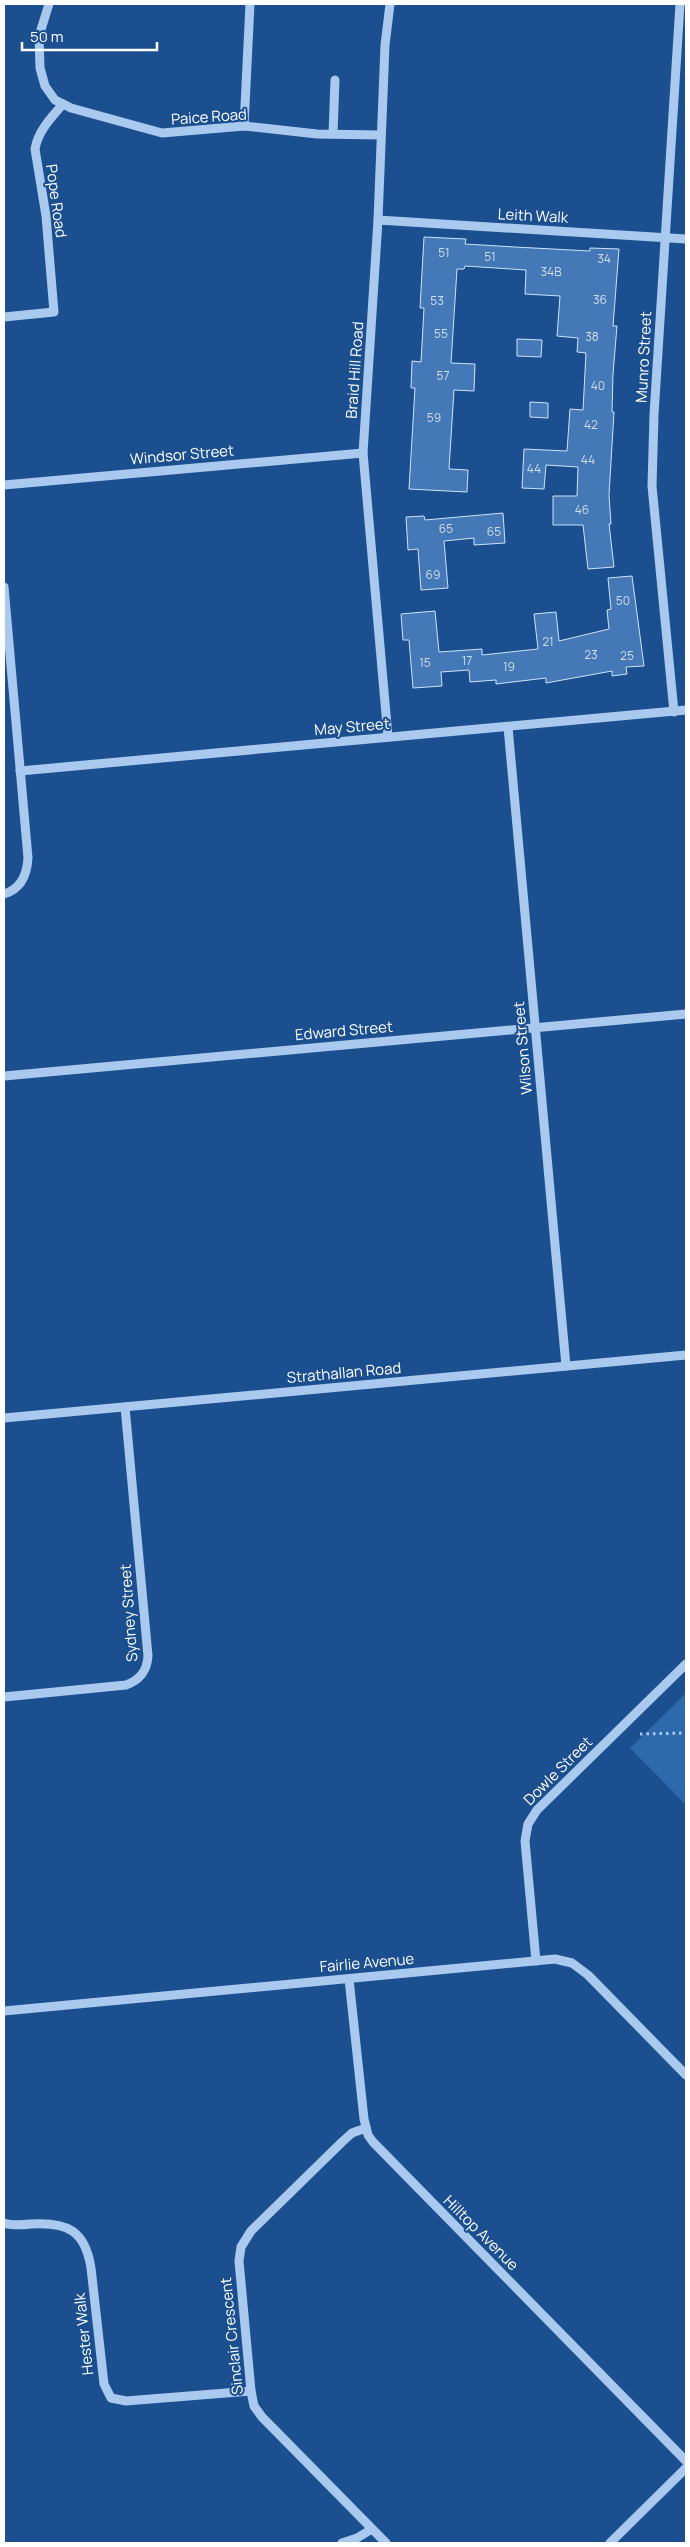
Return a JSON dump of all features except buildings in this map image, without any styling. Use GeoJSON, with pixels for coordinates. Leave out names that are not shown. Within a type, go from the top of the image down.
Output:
{"type":"FeatureCollection","features":[{"type":"Feature","properties":{"kind":"street","name":"Paice Road"},"geometry":{"type":"LineString","coordinates":[[49,4],[39,36],[40,68],[45,86],[55,100],[72,108],[162,133],[244,126],[333,134],[380,135]]}},
{"type":"Feature","properties":{"kind":"street"},"geometry":{"type":"LineString","coordinates":[[244,126],[250,4]]}},
{"type":"Feature","properties":{"kind":"street","name":"Braid Hill Road"},"geometry":{"type":"LineString","coordinates":[[388,737],[363,453],[378,220],[380,135],[390,4]]}},
{"type":"Feature","properties":{"kind":"street","name":"Munro Street"},"geometry":{"type":"LineString","coordinates":[[674,712],[652,486],[680,4]]}},
{"type":"Feature","properties":{"kind":"street"},"geometry":{"type":"LineString","coordinates":[[333,134],[335,80]]}},
{"type":"Feature","properties":{"kind":"street","name":"Pope Road"},"geometry":{"type":"LineString","coordinates":[[4,317],[54,312],[46,216],[35,150],[36,141],[45,125],[63,104]]}},
{"type":"Feature","properties":{"kind":"street","name":"Leith Walk"},"geometry":{"type":"LineString","coordinates":[[378,220],[686,239]]}},
{"type":"Feature","properties":{"kind":"street","name":"Windsor Street"},"geometry":{"type":"LineString","coordinates":[[4,485],[363,453]]}},
{"type":"Feature","properties":{"kind":"street"},"geometry":{"type":"LineString","coordinates":[[4,587],[28,858],[24,879],[15,889],[4,894]]}},
{"type":"Feature","properties":{"kind":"street","name":"May Street"},"geometry":{"type":"LineString","coordinates":[[20,771],[686,710]]}},
{"type":"Feature","properties":{"kind":"street","name":"Wilson Street"},"geometry":{"type":"LineString","coordinates":[[508,727],[566,1366]]}},
{"type":"Feature","properties":{"kind":"street","name":"Edward Street"},"geometry":{"type":"LineString","coordinates":[[4,1076],[686,1014]]}},
{"type":"Feature","properties":{"kind":"street","name":"Strathallan Road"},"geometry":{"type":"LineString","coordinates":[[4,1418],[686,1355]]}},
{"type":"Feature","properties":{"kind":"street","name":"Sydney Street"},"geometry":{"type":"LineString","coordinates":[[4,1697],[126,1685],[136,1680],[145,1670],[148,1656],[125,1407]]}},
{"type":"Feature","properties":{"kind":"street","name":"Dowle Street"},"geometry":{"type":"LineString","coordinates":[[536,1961],[525,1841],[528,1824],[537,1810],[686,1664]]}},
{"type":"Feature","properties":{"kind":"street","name":"Fairlie Avenue"},"geometry":{"type":"LineString","coordinates":[[4,2011],[536,1961],[564,1960],[578,1967],[686,2075]]}},
{"type":"Feature","properties":{"kind":"street","name":"Hilltop Avenue"},"geometry":{"type":"LineString","coordinates":[[349,1979],[366,2128],[378,2149],[686,2460]]}},
{"type":"Feature","properties":{"kind":"street","name":"Sinclair Crescent"},"geometry":{"type":"LineString","coordinates":[[366,2128],[352,2133],[251,2231],[240,2248],[240,2269],[254,2406],[262,2417],[386,2543]]}},
{"type":"Feature","properties":{"kind":"street","name":"Hester Walk"},"geometry":{"type":"LineString","coordinates":[[4,2223],[63,2226],[76,2232],[82,2239],[90,2258],[103,2378],[111,2398],[126,2401],[251,2391]]}},
{"type":"Feature","properties":{"kind":"street"},"geometry":{"type":"LineString","coordinates":[[610,2543],[686,2468]]}},
{"type":"Feature","properties":{"kind":"street"},"geometry":{"type":"LineString","coordinates":[[342,2543],[372,2529]]}},
{"type":"Feature","properties":{"kind":"path"},"geometry":{"type":"LineString","coordinates":[[640,1734],[686,1733]]}},
{"type":"Feature","properties":{"kind":"shaded area"},"geometry":{"type":"Polygon","coordinates":[[[686,1693],[686,1805],[630,1748],[686,1693]]]}}]}
